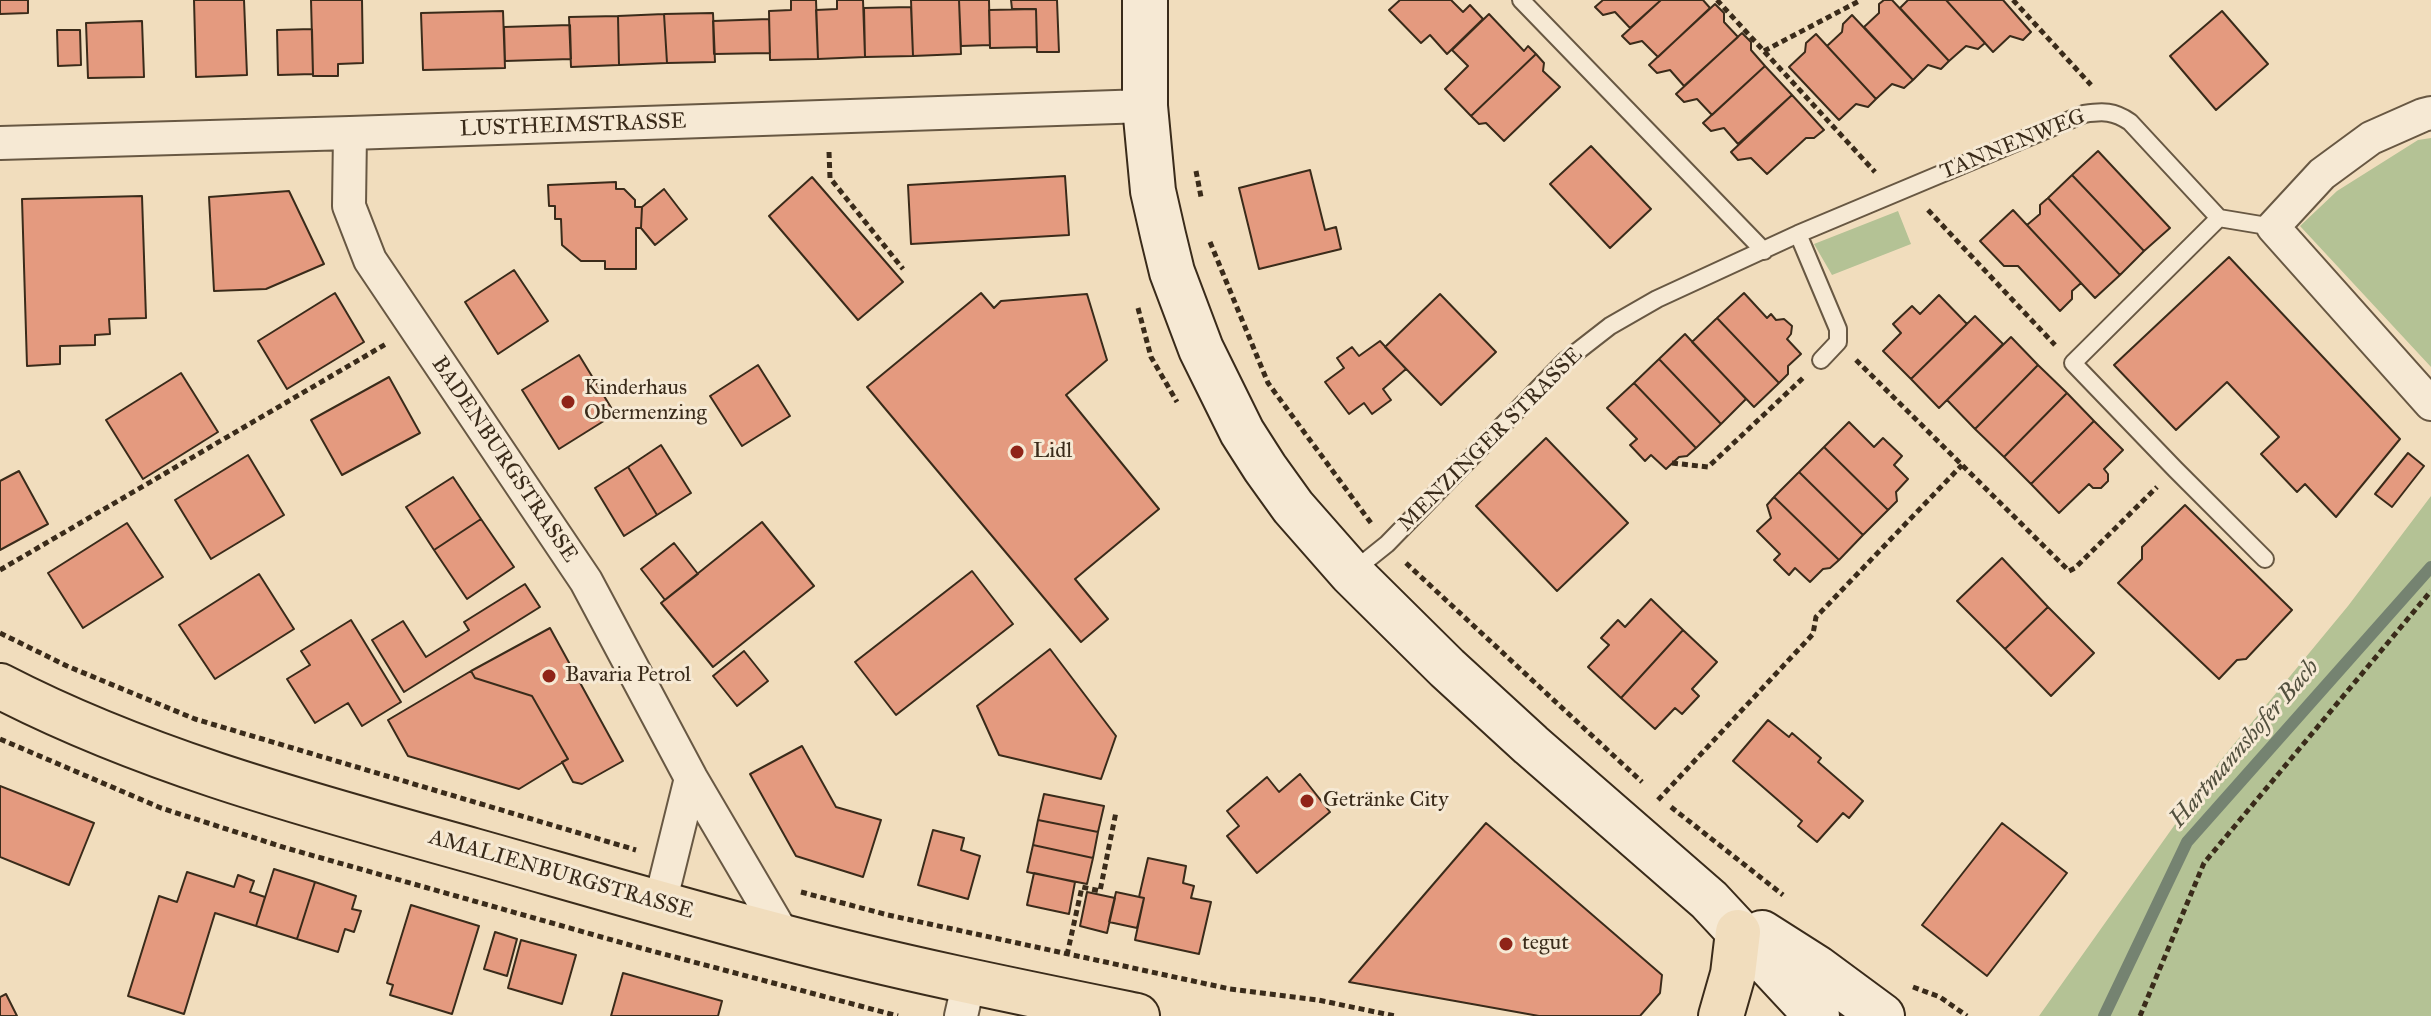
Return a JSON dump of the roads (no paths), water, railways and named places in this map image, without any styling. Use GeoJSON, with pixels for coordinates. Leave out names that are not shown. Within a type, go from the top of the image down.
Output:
{"type":"FeatureCollection","features":[{"type":"Feature","properties":{"kind":"main road","name":"AMALIENBURGSTRASSE"},"geometry":{"type":"LineString","coordinates":[[0,686],[175,762],[299,802],[785,938],[965,998],[1137,1016]]}},
{"type":"Feature","properties":{"kind":"main road"},"geometry":{"type":"LineString","coordinates":[[1721,1016],[1733,974],[1738,932]]}},
{"type":"Feature","properties":{"kind":"street"},"geometry":{"type":"LineString","coordinates":[[1145,0],[1145,106],[1153,191],[1172,272],[1201,349],[1242,432],[1265,468],[1293,507],[1351,573],[1531,745],[1709,900],[1817,1016]]}},
{"type":"Feature","properties":{"kind":"street","name":"LUSTHEIMSTRASSE"},"geometry":{"type":"LineString","coordinates":[[0,143],[1145,106]]}},
{"type":"Feature","properties":{"kind":"street"},"geometry":{"type":"LineString","coordinates":[[2431,113],[2371,138],[2322,174],[2273,227],[2431,404]]}},
{"type":"Feature","properties":{"kind":"street","name":"BADENBURGSTRASSE"},"geometry":{"type":"LineString","coordinates":[[350,133],[349,206],[370,260],[586,581],[691,778],[785,938]]}},
{"type":"Feature","properties":{"kind":"street"},"geometry":{"type":"LineString","coordinates":[[660,903],[691,778]]}},
{"type":"Feature","properties":{"kind":"street"},"geometry":{"type":"LineString","coordinates":[[1709,900],[1817,968],[1892,1000]]}},
{"type":"Feature","properties":{"kind":"lane"},"geometry":{"type":"LineString","coordinates":[[1521,0],[1764,251]]}},
{"type":"Feature","properties":{"kind":"lane","name":"TANNENWEG"},"geometry":{"type":"LineString","coordinates":[[1798,234],[2084,114],[2103,111],[2116,113],[2130,122],[2219,218]]}},
{"type":"Feature","properties":{"kind":"lane"},"geometry":{"type":"LineString","coordinates":[[2265,559],[2073,363],[2219,218],[2273,227]]}},
{"type":"Feature","properties":{"kind":"lane"},"geometry":{"type":"LineString","coordinates":[[1798,234],[1838,329],[1838,342],[1821,360]]}},
{"type":"Feature","properties":{"kind":"lane","name":"MENZINGER STRASSE"},"geometry":{"type":"LineString","coordinates":[[1351,573],[1387,544],[1565,361],[1610,326],[1657,299],[1798,234]]}},
{"type":"Feature","properties":{"kind":"waterway","name":"Hartmannshofer Bach"},"geometry":{"type":"LineString","coordinates":[[2104,1016],[2187,842],[2431,567]]}},
{"type":"Feature","properties":{"kind":"place","name":"Kinderhaus Obermenzing"},"geometry":{"type":"Point","coordinates":[568,402]}},
{"type":"Feature","properties":{"kind":"place","name":"Lidl"},"geometry":{"type":"Point","coordinates":[1017,452]}},
{"type":"Feature","properties":{"kind":"place","name":"Bavaria Petrol"},"geometry":{"type":"Point","coordinates":[549,676]}},
{"type":"Feature","properties":{"kind":"place","name":"Getränke City"},"geometry":{"type":"Point","coordinates":[1307,801]}},
{"type":"Feature","properties":{"kind":"place","name":"tegut"},"geometry":{"type":"Point","coordinates":[1506,944]}}]}
